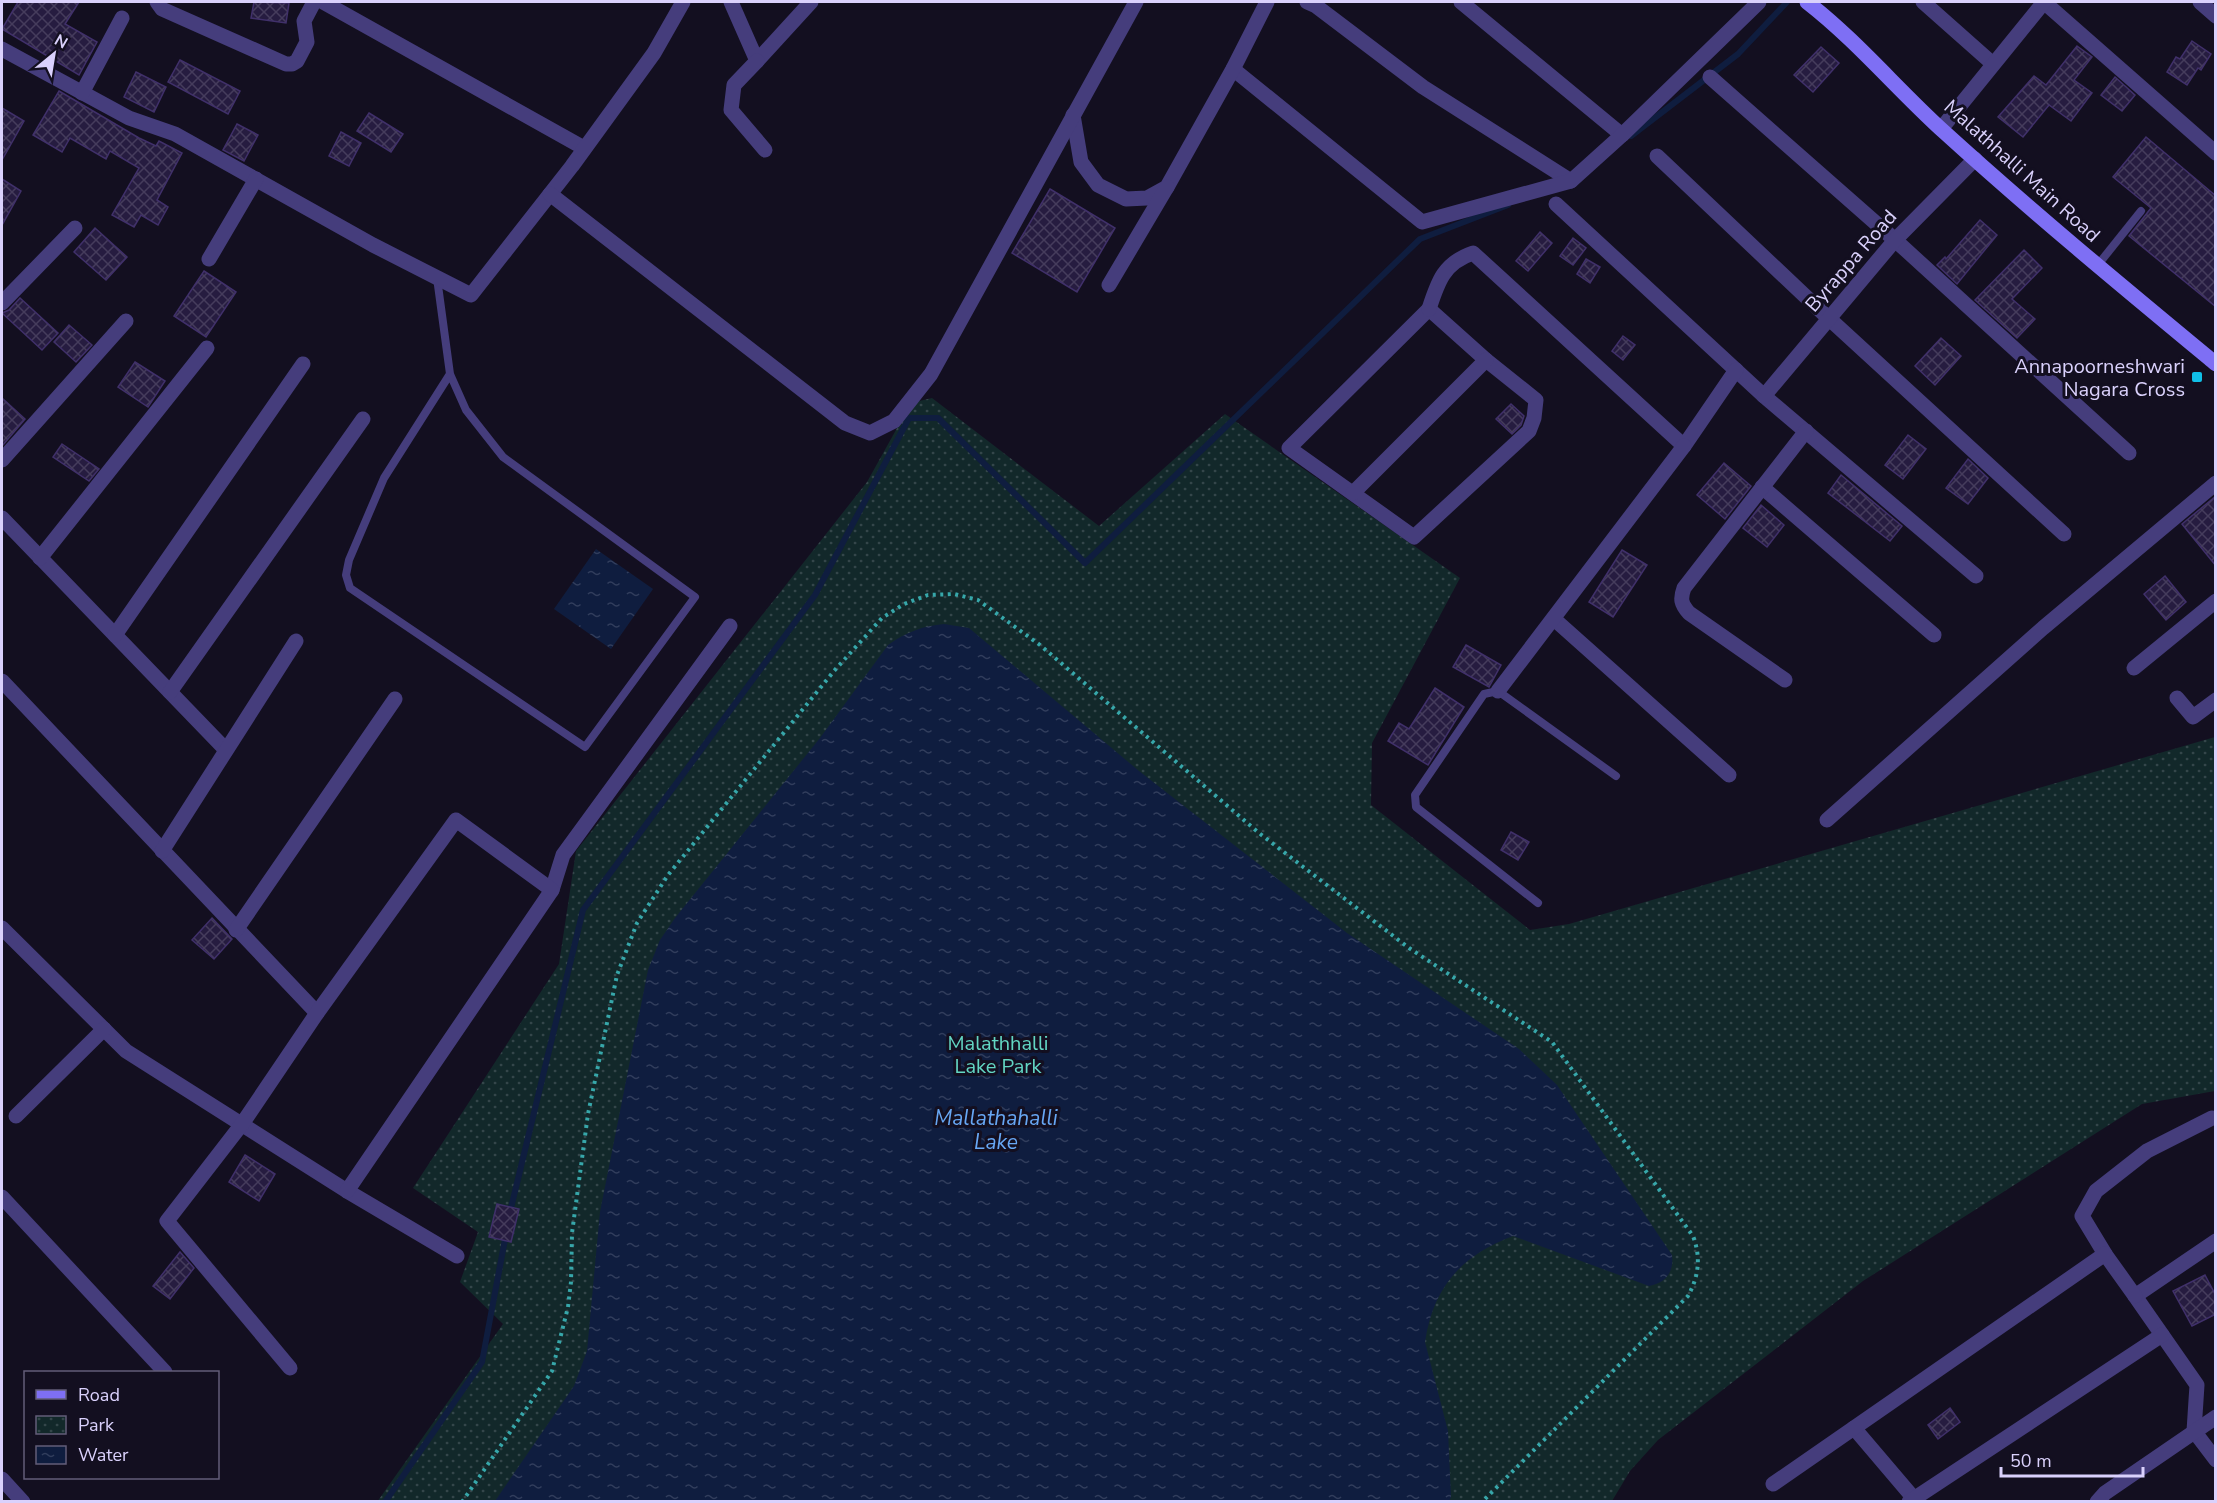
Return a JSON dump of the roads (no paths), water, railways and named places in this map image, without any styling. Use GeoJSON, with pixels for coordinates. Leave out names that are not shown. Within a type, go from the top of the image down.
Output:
{"type":"FeatureCollection","features":[{"type":"Feature","properties":{"kind":"main road","name":"Malathhalli Main Road"},"geometry":{"type":"LineString","coordinates":[[1807,2],[1832,21],[1941,129],[2097,266],[2216,364]]}},
{"type":"Feature","properties":{"kind":"street"},"geometry":{"type":"LineString","coordinates":[[157,2],[162,9],[286,64],[297,61],[307,42],[304,21],[314,2]]}},
{"type":"Feature","properties":{"kind":"street"},"geometry":{"type":"LineString","coordinates":[[323,2],[584,148]]}},
{"type":"Feature","properties":{"kind":"street"},"geometry":{"type":"LineString","coordinates":[[2,50],[129,118],[175,134],[471,295],[550,195],[654,53],[683,2]]}},
{"type":"Feature","properties":{"kind":"street"},"geometry":{"type":"LineString","coordinates":[[731,2],[757,62]]}},
{"type":"Feature","properties":{"kind":"street"},"geometry":{"type":"LineString","coordinates":[[765,150],[731,110],[734,85],[811,2]]}},
{"type":"Feature","properties":{"kind":"street"},"geometry":{"type":"LineString","coordinates":[[550,195],[845,423],[870,433],[894,421],[931,374],[1136,2]]}},
{"type":"Feature","properties":{"kind":"street"},"geometry":{"type":"LineString","coordinates":[[1109,285],[1233,69],[1267,2]]}},
{"type":"Feature","properties":{"kind":"street"},"geometry":{"type":"LineString","coordinates":[[1307,2],[1316,6],[1423,87],[1571,181]]}},
{"type":"Feature","properties":{"kind":"street"},"geometry":{"type":"LineString","coordinates":[[1461,2],[1622,135]]}},
{"type":"Feature","properties":{"kind":"street"},"geometry":{"type":"LineString","coordinates":[[1233,69],[1422,222],[1571,181],[1622,135],[1759,2]]}},
{"type":"Feature","properties":{"kind":"street"},"geometry":{"type":"LineString","coordinates":[[1923,2],[1993,64]]}},
{"type":"Feature","properties":{"kind":"street"},"geometry":{"type":"LineString","coordinates":[[1941,129],[2044,2],[2216,153]]}},
{"type":"Feature","properties":{"kind":"street"},"geometry":{"type":"LineString","coordinates":[[2200,2],[2216,16]]}},
{"type":"Feature","properties":{"kind":"street"},"geometry":{"type":"LineString","coordinates":[[82,93],[122,18]]}},
{"type":"Feature","properties":{"kind":"street"},"geometry":{"type":"LineString","coordinates":[[1710,77],[1895,240],[2129,453]]}},
{"type":"Feature","properties":{"kind":"street"},"geometry":{"type":"LineString","coordinates":[[1073,115],[1082,162],[1098,184],[1126,199],[1148,198],[1167,187]]}},
{"type":"Feature","properties":{"kind":"street"},"geometry":{"type":"LineString","coordinates":[[1657,156],[1828,318],[2064,534]]}},
{"type":"Feature","properties":{"kind":"street","name":"Byrappa Road"},"geometry":{"type":"LineString","coordinates":[[1764,396],[1895,240],[1975,159]]}},
{"type":"Feature","properties":{"kind":"street"},"geometry":{"type":"LineString","coordinates":[[209,259],[256,179]]}},
{"type":"Feature","properties":{"kind":"street"},"geometry":{"type":"LineString","coordinates":[[1556,204],[1764,396],[1976,576]]}},
{"type":"Feature","properties":{"kind":"street"},"geometry":{"type":"LineString","coordinates":[[2,303],[75,228]]}},
{"type":"Feature","properties":{"kind":"street"},"geometry":{"type":"LineString","coordinates":[[1429,309],[1486,360],[1536,400],[1534,418],[1528,431],[1414,537],[1289,448],[1429,309],[1436,287],[1446,270],[1457,258],[1473,253],[1684,446]]}},
{"type":"Feature","properties":{"kind":"street"},"geometry":{"type":"LineString","coordinates":[[2,460],[126,321]]}},
{"type":"Feature","properties":{"kind":"street"},"geometry":{"type":"LineString","coordinates":[[40,558],[207,348]]}},
{"type":"Feature","properties":{"kind":"street"},"geometry":{"type":"LineString","coordinates":[[1353,493],[1486,360]]}},
{"type":"Feature","properties":{"kind":"street"},"geometry":{"type":"LineString","coordinates":[[115,635],[303,364]]}},
{"type":"Feature","properties":{"kind":"street"},"geometry":{"type":"LineString","coordinates":[[1498,691],[1684,446],[1736,370]]}},
{"type":"Feature","properties":{"kind":"street"},"geometry":{"type":"LineString","coordinates":[[170,692],[363,419]]}},
{"type":"Feature","properties":{"kind":"street"},"geometry":{"type":"LineString","coordinates":[[1785,680],[1689,613],[1683,607],[1681,598],[1684,588],[1806,431]]}},
{"type":"Feature","properties":{"kind":"street"},"geometry":{"type":"LineString","coordinates":[[1827,820],[2043,628],[2216,483]]}},
{"type":"Feature","properties":{"kind":"street"},"geometry":{"type":"LineString","coordinates":[[1762,487],[1934,635]]}},
{"type":"Feature","properties":{"kind":"street"},"geometry":{"type":"LineString","coordinates":[[2,518],[226,750]]}},
{"type":"Feature","properties":{"kind":"street"},"geometry":{"type":"LineString","coordinates":[[2134,668],[2216,601]]}},
{"type":"Feature","properties":{"kind":"street"},"geometry":{"type":"LineString","coordinates":[[1554,619],[1729,775]]}},
{"type":"Feature","properties":{"kind":"street"},"geometry":{"type":"LineString","coordinates":[[347,1191],[552,890],[563,855],[730,626]]}},
{"type":"Feature","properties":{"kind":"street"},"geometry":{"type":"LineString","coordinates":[[162,851],[296,641]]}},
{"type":"Feature","properties":{"kind":"street"},"geometry":{"type":"LineString","coordinates":[[2,681],[317,1013]]}},
{"type":"Feature","properties":{"kind":"street"},"geometry":{"type":"LineString","coordinates":[[2177,698],[2193,717],[2216,700]]}},
{"type":"Feature","properties":{"kind":"street"},"geometry":{"type":"LineString","coordinates":[[236,930],[395,699]]}},
{"type":"Feature","properties":{"kind":"street"},"geometry":{"type":"LineString","coordinates":[[290,1368],[167,1221],[242,1124],[317,1013],[456,820],[552,890]]}},
{"type":"Feature","properties":{"kind":"street"},"geometry":{"type":"LineString","coordinates":[[2,928],[126,1051],[347,1191],[457,1256]]}},
{"type":"Feature","properties":{"kind":"street"},"geometry":{"type":"LineString","coordinates":[[16,1116],[104,1029]]}},
{"type":"Feature","properties":{"kind":"street"},"geometry":{"type":"LineString","coordinates":[[2211,1118],[2146,1151],[2096,1191],[2082,1216],[2196,1385],[2194,1431],[2216,1460]]}},
{"type":"Feature","properties":{"kind":"street"},"geometry":{"type":"LineString","coordinates":[[2,1197],[164,1371]]}},
{"type":"Feature","properties":{"kind":"street"},"geometry":{"type":"LineString","coordinates":[[2134,1296],[2216,1241]]}},
{"type":"Feature","properties":{"kind":"street"},"geometry":{"type":"LineString","coordinates":[[1773,1484],[2106,1254]]}},
{"type":"Feature","properties":{"kind":"street"},"geometry":{"type":"LineString","coordinates":[[1854,1428],[1914,1500],[2162,1335]]}},
{"type":"Feature","properties":{"kind":"street"},"geometry":{"type":"LineString","coordinates":[[2105,1499],[2194,1431],[2216,1417]]}},
{"type":"Feature","properties":{"kind":"street"},"geometry":{"type":"LineString","coordinates":[[2,1479],[23,1502]]}},
{"type":"Feature","properties":{"kind":"lane"},"geometry":{"type":"LineString","coordinates":[[2097,266],[2141,211]]}},
{"type":"Feature","properties":{"kind":"lane"},"geometry":{"type":"LineString","coordinates":[[437,278],[450,374],[466,410],[503,457],[695,597],[585,747],[350,588],[345,575],[349,560],[384,478],[450,374]]}},
{"type":"Feature","properties":{"kind":"lane"},"geometry":{"type":"LineString","coordinates":[[1538,903],[1416,807],[1415,795],[1484,694],[1498,691],[1616,776]]}},
{"type":"Feature","properties":{"kind":"water"},"geometry":{"type":"Polygon","coordinates":[[[596,549],[653,589],[611,649],[554,609],[596,549]]]}},
{"type":"Feature","properties":{"kind":"water","name":"Mallathahalli Lake"},"geometry":{"type":"Polygon","coordinates":[[[944,624],[969,628],[1139,771],[1347,933],[1519,1049],[1557,1085],[1672,1255],[1672,1267],[1668,1276],[1655,1285],[1649,1286],[1513,1236],[1479,1253],[1453,1276],[1435,1305],[1425,1342],[1448,1431],[1451,1497],[1449,1501],[495,1501],[574,1386],[587,1351],[600,1212],[648,970],[660,940],[675,918],[820,738],[888,645],[915,630],[944,624]]]}},
{"type":"Feature","properties":{"kind":"waterway"},"geometry":{"type":"LineString","coordinates":[[1631,136],[1738,54],[1787,2]]}},
{"type":"Feature","properties":{"kind":"waterway"},"geometry":{"type":"LineString","coordinates":[[510,1212],[583,910],[815,595],[909,418],[938,418],[1085,563],[1420,239],[1508,205]]}},
{"type":"Feature","properties":{"kind":"waterway"},"geometry":{"type":"LineString","coordinates":[[385,1502],[482,1362],[506,1234]]}},
{"type":"Feature","properties":{"kind":"place","name":"Annapoorneshwari Nagara Cross"},"geometry":{"type":"Point","coordinates":[2197,377]}},
{"type":"Feature","properties":{"kind":"park label","name":"Malathhalli Lake Park"},"geometry":{"type":"Point","coordinates":[998,1054]}}]}
